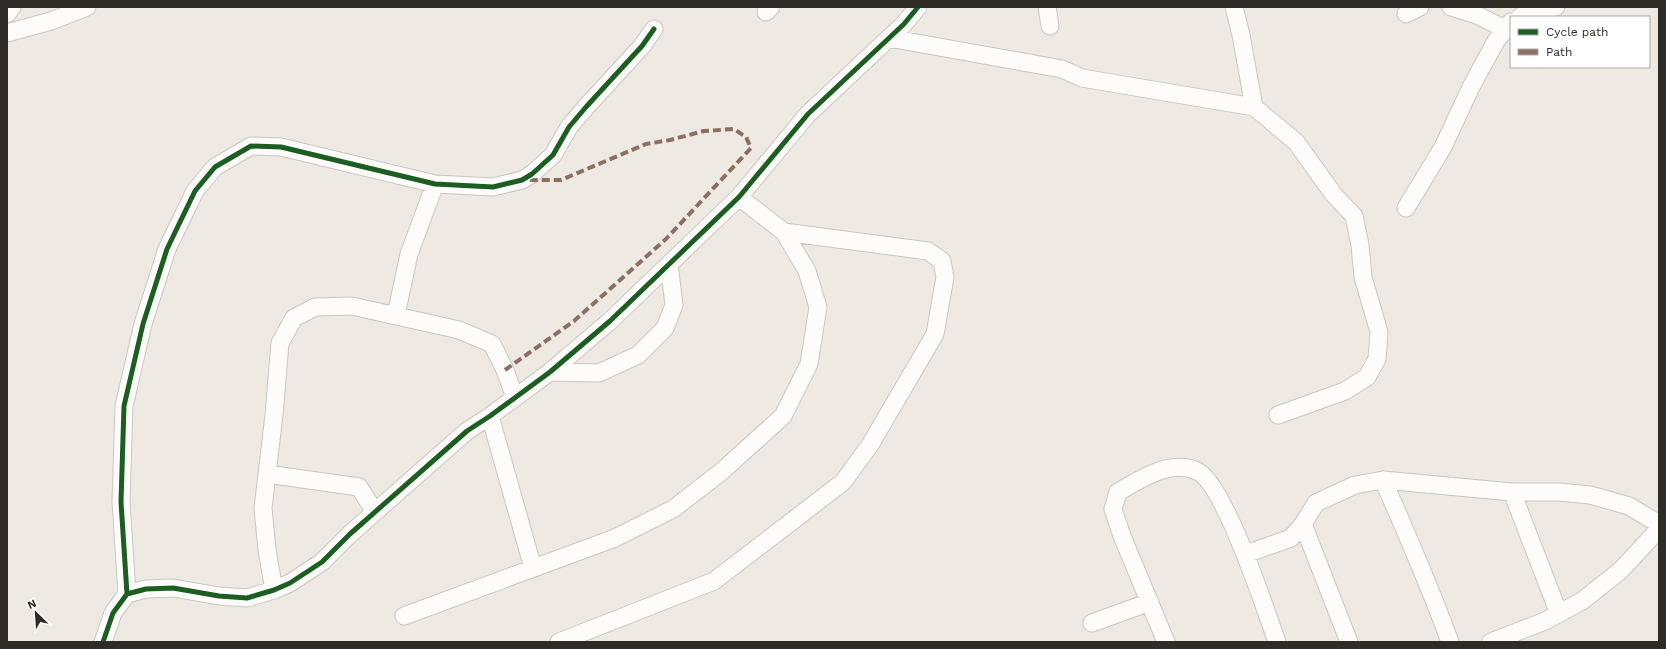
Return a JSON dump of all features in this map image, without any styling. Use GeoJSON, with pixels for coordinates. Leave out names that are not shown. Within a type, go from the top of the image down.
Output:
{"type":"FeatureCollection","features":[{"type":"Feature","properties":{"kind":"street"},"geometry":{"type":"LineString","coordinates":[[7,14],[12,7]]}},
{"type":"Feature","properties":{"kind":"street"},"geometry":{"type":"LineString","coordinates":[[7,33],[50,22],[87,7]]}},
{"type":"Feature","properties":{"kind":"street"},"geometry":{"type":"LineString","coordinates":[[103,642],[113,613],[127,594],[146,589],[174,588],[219,596],[247,598],[274,590],[290,583],[322,562],[350,534],[467,430],[490,416],[550,372],[610,321],[739,197],[808,114],[904,24],[918,7]]}},
{"type":"Feature","properties":{"kind":"street"},"geometry":{"type":"LineString","coordinates":[[1047,7],[1050,26]]}},
{"type":"Feature","properties":{"kind":"street"},"geometry":{"type":"LineString","coordinates":[[1234,7],[1241,35],[1254,107]]}},
{"type":"Feature","properties":{"kind":"street"},"geometry":{"type":"LineString","coordinates":[[1406,208],[1443,147],[1472,87],[1508,25],[1451,7]]}},
{"type":"Feature","properties":{"kind":"street"},"geometry":{"type":"LineString","coordinates":[[1522,16],[1529,12],[1556,7]]}},
{"type":"Feature","properties":{"kind":"street"},"geometry":{"type":"LineString","coordinates":[[127,594],[121,502],[124,406],[143,324],[167,249],[195,191],[215,168],[251,146],[281,147],[435,184],[493,187],[522,180],[532,174],[553,155],[569,127],[642,46],[654,29]]}},
{"type":"Feature","properties":{"kind":"street"},"geometry":{"type":"LineString","coordinates":[[889,38],[1062,69],[1082,78],[1254,107],[1296,142],[1334,195],[1354,216],[1360,245],[1363,277],[1379,332],[1378,359],[1368,377],[1345,391],[1278,415]]}},
{"type":"Feature","properties":{"kind":"street"},"geometry":{"type":"LineString","coordinates":[[396,315],[409,254],[435,184]]}},
{"type":"Feature","properties":{"kind":"street"},"geometry":{"type":"LineString","coordinates":[[404,616],[615,538],[673,509],[721,472],[783,416],[809,364],[818,306],[807,271],[784,232],[739,197]]}},
{"type":"Feature","properties":{"kind":"street"},"geometry":{"type":"LineString","coordinates":[[559,642],[714,580],[843,482],[870,445],[935,334],[945,277],[942,261],[928,251],[784,232]]}},
{"type":"Feature","properties":{"kind":"street"},"geometry":{"type":"LineString","coordinates":[[550,372],[599,373],[638,355],[665,328],[674,305],[669,264]]}},
{"type":"Feature","properties":{"kind":"street"},"geometry":{"type":"LineString","coordinates":[[274,590],[267,550],[263,508],[280,343],[294,318],[314,307],[352,306],[459,330],[492,344],[505,370],[515,398]]}},
{"type":"Feature","properties":{"kind":"street"},"geometry":{"type":"LineString","coordinates":[[490,416],[533,568]]}},
{"type":"Feature","properties":{"kind":"street"},"geometry":{"type":"LineString","coordinates":[[1166,642],[1122,536],[1113,508],[1118,492],[1152,472],[1180,467],[1198,471],[1214,488],[1246,554],[1277,642]]}},
{"type":"Feature","properties":{"kind":"street"},"geometry":{"type":"LineString","coordinates":[[267,474],[359,487],[375,512]]}},
{"type":"Feature","properties":{"kind":"street"},"geometry":{"type":"LineString","coordinates":[[1383,480],[1421,568],[1450,642]]}},
{"type":"Feature","properties":{"kind":"street"},"geometry":{"type":"LineString","coordinates":[[1246,554],[1291,538],[1303,524],[1316,503],[1356,485],[1383,480],[1512,492],[1559,492],[1590,495],[1629,506],[1659,524]]}},
{"type":"Feature","properties":{"kind":"street"},"geometry":{"type":"LineString","coordinates":[[1512,492],[1559,614]]}},
{"type":"Feature","properties":{"kind":"street"},"geometry":{"type":"LineString","coordinates":[[1303,524],[1349,642]]}},
{"type":"Feature","properties":{"kind":"street"},"geometry":{"type":"LineString","coordinates":[[1491,642],[1545,621],[1582,601],[1621,570],[1659,529]]}},
{"type":"Feature","properties":{"kind":"street"},"geometry":{"type":"LineString","coordinates":[[1092,623],[1150,602]]}},
{"type":"Feature","properties":{"kind":"marked path"},"geometry":{"type":"LineString","coordinates":[[505,370],[574,321],[666,239],[751,148],[746,137],[734,129],[704,131],[670,140],[646,144],[561,180],[524,180]]}},
{"type":"Feature","properties":{"kind":"cycle path"},"geometry":{"type":"LineString","coordinates":[[103,642],[113,613],[127,594],[146,589],[173,588],[219,596],[247,598],[274,590],[290,583],[322,562],[350,534],[467,431],[550,372],[610,321],[739,197],[808,114],[904,24],[918,7]]}},
{"type":"Feature","properties":{"kind":"cycle path"},"geometry":{"type":"LineString","coordinates":[[127,594],[121,502],[124,406],[143,324],[167,249],[195,191],[215,167],[251,146],[281,147],[435,184],[493,187],[522,180],[532,174],[553,155],[569,127],[642,46],[654,29]]}}]}
